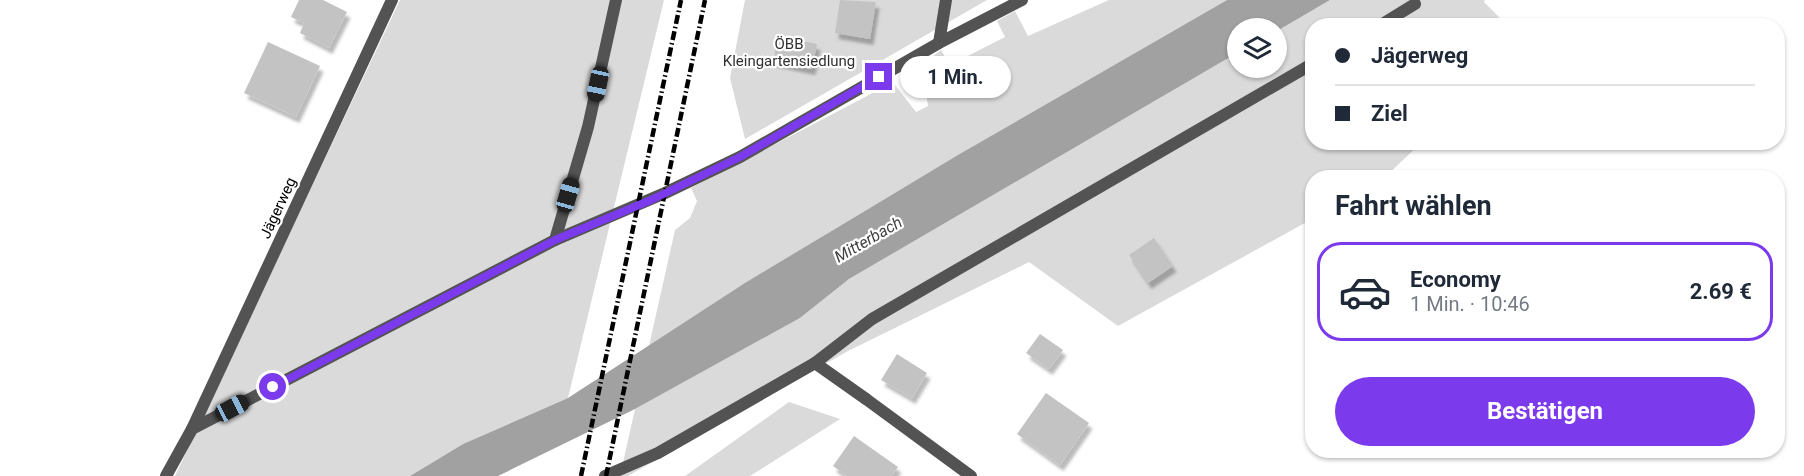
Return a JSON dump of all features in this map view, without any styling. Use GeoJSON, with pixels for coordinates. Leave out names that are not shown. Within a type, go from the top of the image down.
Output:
{"type":"FeatureCollection","features":[{"type":"Feature","properties":{"kind":"street","name":"Jägerweg"},"geometry":{"type":"LineString","coordinates":[[166,476],[192,429],[392,0]]}},
{"type":"Feature","properties":{"kind":"street"},"geometry":{"type":"LineString","coordinates":[[555,240],[588,127],[616,0]]}},
{"type":"Feature","properties":{"kind":"street"},"geometry":{"type":"LineString","coordinates":[[939,43],[946,0]]}},
{"type":"Feature","properties":{"kind":"street"},"geometry":{"type":"LineString","coordinates":[[192,429],[555,240],[656,198],[740,157],[939,43],[1022,0]]}},
{"type":"Feature","properties":{"kind":"street"},"geometry":{"type":"LineString","coordinates":[[1392,18],[1415,4]]}},
{"type":"Feature","properties":{"kind":"street"},"geometry":{"type":"LineString","coordinates":[[604,476],[658,453],[815,363],[872,319],[1305,68]]}},
{"type":"Feature","properties":{"kind":"street"},"geometry":{"type":"LineString","coordinates":[[815,363],[971,476]]}},
{"type":"Feature","properties":{"kind":"green space"},"geometry":{"type":"Polygon","coordinates":[[[400,0],[664,0],[568,398],[463,444],[410,476],[175,476],[400,0]]]}},
{"type":"Feature","properties":{"kind":"green space","name":"ÖBB Kleingartensiedlung"},"geometry":{"type":"Polygon","coordinates":[[[745,0],[987,0],[745,139],[730,78],[745,0]]]}},
{"type":"Feature","properties":{"kind":"green space"},"geometry":{"type":"Polygon","coordinates":[[[1109,0],[1227,0],[863,212],[649,346],[675,230],[690,218],[697,201],[691,188],[892,81],[916,112],[928,106],[922,65],[941,50],[950,65],[1005,37],[997,21],[1015,11],[1028,36],[1109,0]]]}},
{"type":"Feature","properties":{"kind":"green space"},"geometry":{"type":"Polygon","coordinates":[[[1330,0],[1485,0],[1484,2],[1500,18],[1305,18],[1305,150],[1414,150],[1392,170],[1305,170],[1305,223],[1118,326],[1029,262],[848,351],[628,476],[620,476],[635,409],[800,318],[849,279],[1227,59],[1227,78],[1287,78],[1287,25],[1330,0]]]}},
{"type":"Feature","properties":{"kind":"green space"},"geometry":{"type":"Polygon","coordinates":[[[789,402],[840,419],[750,476],[685,476],[789,402]]]}},
{"type":"Feature","properties":{"kind":"water","name":"Mitterbach"},"geometry":{"type":"Polygon","coordinates":[[[1227,0],[1330,0],[1287,25],[1287,18],[1227,18],[1227,59],[849,279],[800,318],[635,409],[498,476],[410,476],[463,444],[568,398],[745,283],[958,155],[1227,0]]]}},
{"type":"Feature","properties":{"kind":"building"},"geometry":{"type":"Polygon","coordinates":[[[299,0],[323,0],[347,12],[329,48],[300,33],[304,23],[291,17],[299,0]]]}},
{"type":"Feature","properties":{"kind":"building"},"geometry":{"type":"Polygon","coordinates":[[[840,0],[876,2],[870,39],[835,33],[840,0]]]}},
{"type":"Feature","properties":{"kind":"building"},"geometry":{"type":"Polygon","coordinates":[[[778,36],[817,44],[812,69],[773,61],[778,36]]]}},
{"type":"Feature","properties":{"kind":"building"},"geometry":{"type":"Polygon","coordinates":[[[268,42],[320,66],[296,117],[244,93],[268,42]]]}},
{"type":"Feature","properties":{"kind":"building"},"geometry":{"type":"Polygon","coordinates":[[[1154,238],[1173,266],[1148,283],[1129,255],[1154,238]]]}},
{"type":"Feature","properties":{"kind":"building"},"geometry":{"type":"Polygon","coordinates":[[[1040,334],[1063,350],[1049,369],[1026,353],[1040,334]]]}},
{"type":"Feature","properties":{"kind":"building"},"geometry":{"type":"Polygon","coordinates":[[[897,354],[927,373],[912,398],[881,380],[897,354]]]}},
{"type":"Feature","properties":{"kind":"building"},"geometry":{"type":"Polygon","coordinates":[[[1046,393],[1089,423],[1060,465],[1017,434],[1046,393]]]}},
{"type":"Feature","properties":{"kind":"building"},"geometry":{"type":"Polygon","coordinates":[[[854,436],[898,467],[891,476],[847,476],[833,466],[854,436]]]}},
{"type":"Feature","properties":{"kind":"railway"},"geometry":{"type":"LineString","coordinates":[[581,476],[681,0]]}},
{"type":"Feature","properties":{"kind":"railway"},"geometry":{"type":"LineString","coordinates":[[606,476],[705,0]]}},
{"type":"Feature","properties":{"kind":"route"},"geometry":{"type":"LineString","coordinates":[[273,387],[555,240],[651,200],[740,157],[879,77]]}}]}
